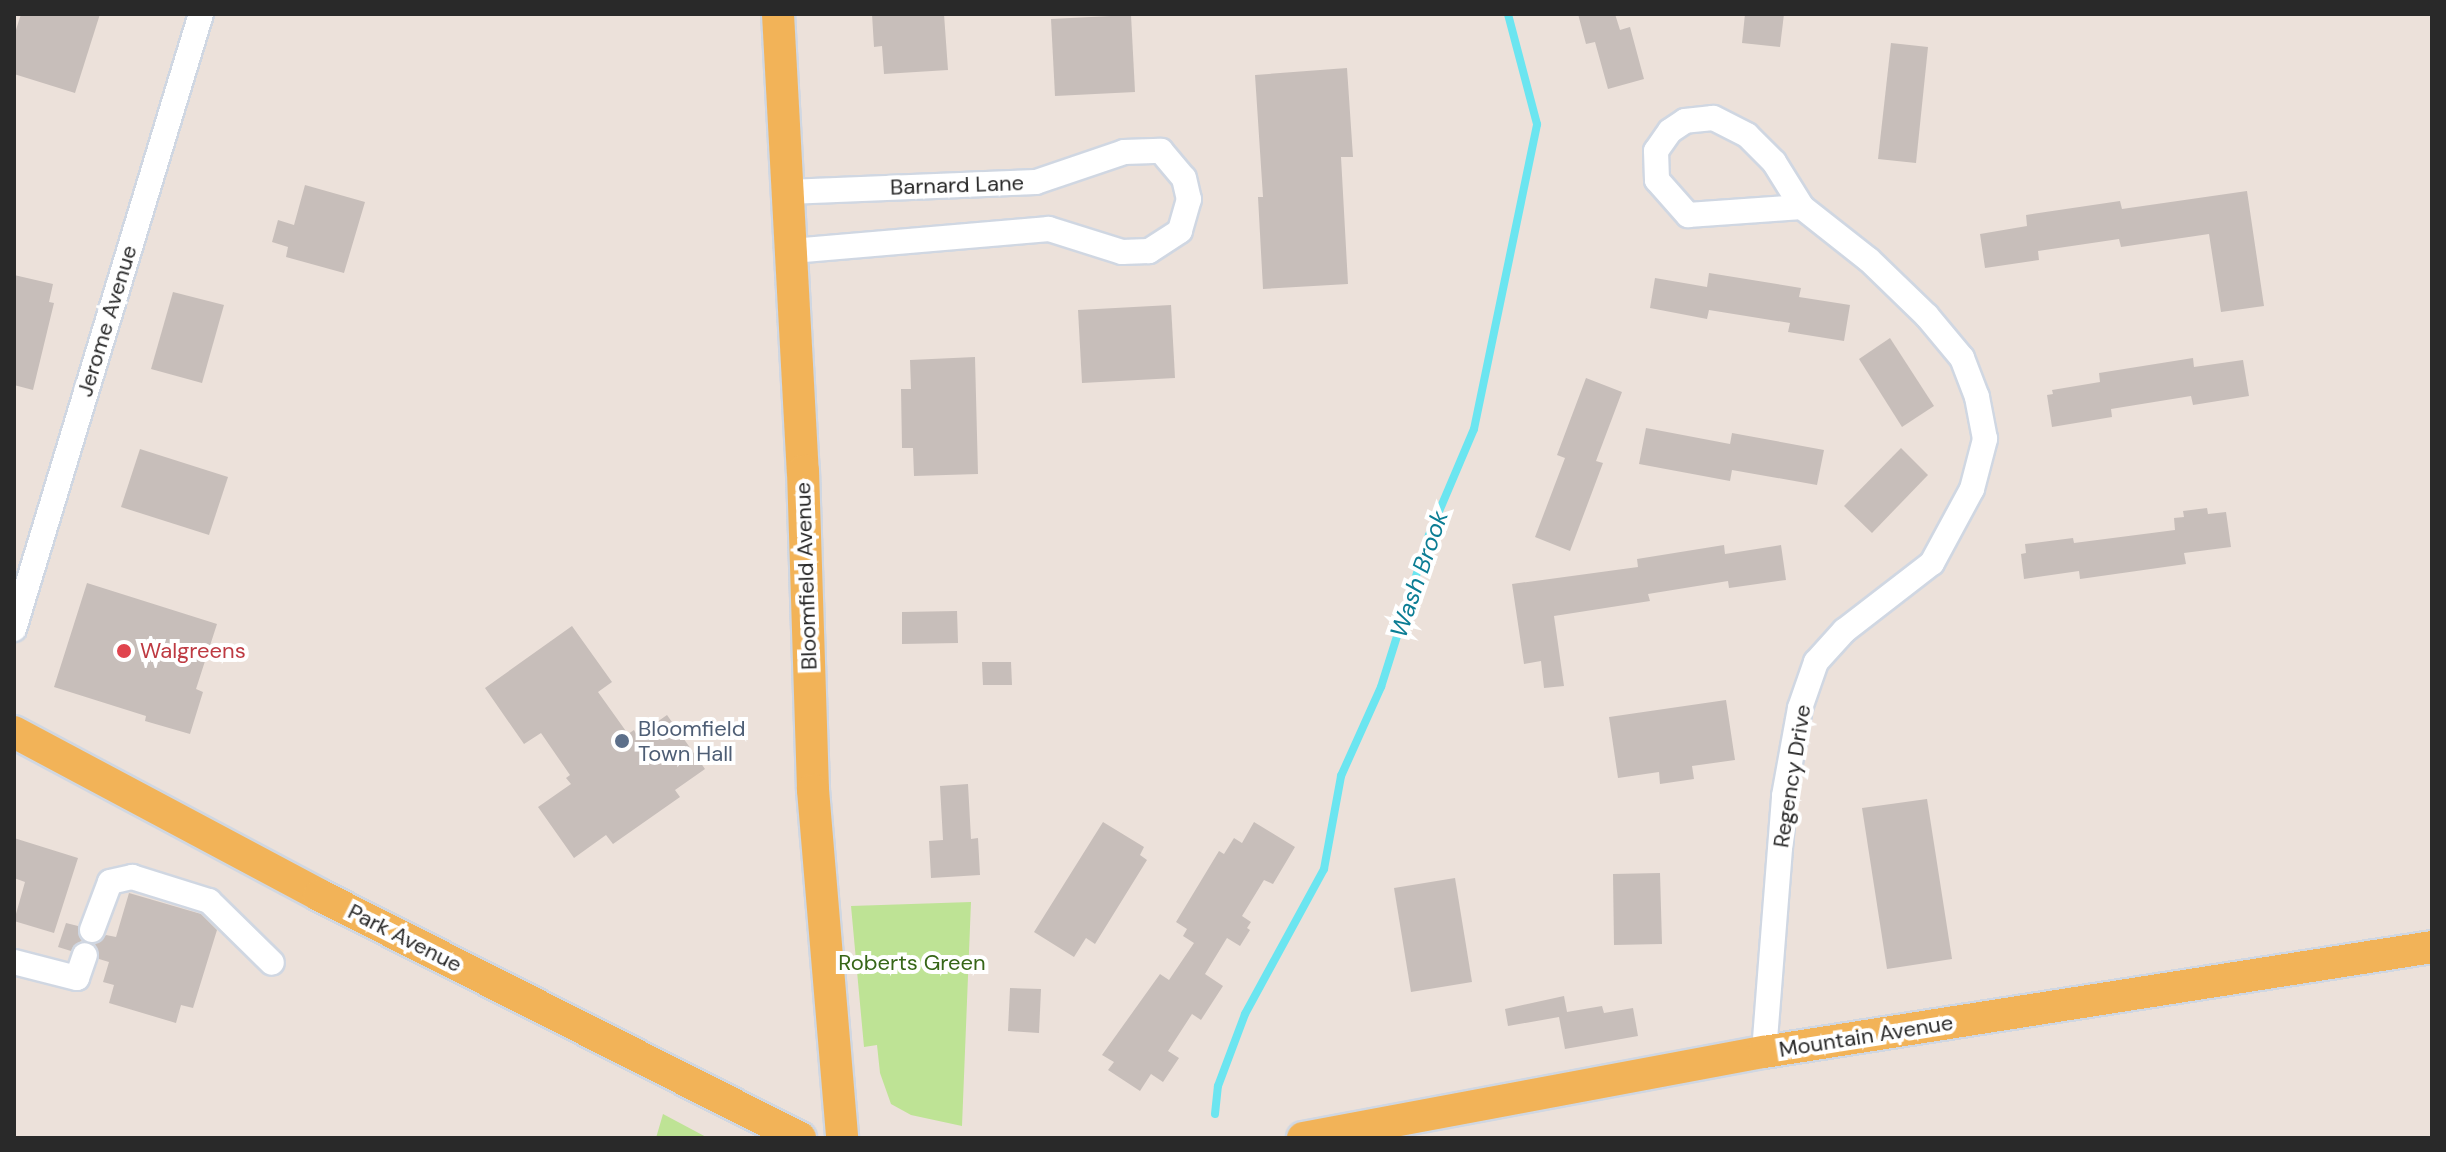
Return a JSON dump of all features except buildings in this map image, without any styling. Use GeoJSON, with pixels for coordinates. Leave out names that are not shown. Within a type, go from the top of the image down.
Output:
{"type":"FeatureCollection","features":[{"type":"Feature","properties":{"kind":"main road","name":"Bloomfield Avenue"},"geometry":{"type":"LineString","coordinates":[[778,14],[804,487],[813,790],[842,1138]]}},
{"type":"Feature","properties":{"kind":"main road","name":"Park Avenue"},"geometry":{"type":"LineString","coordinates":[[14,732],[319,895],[800,1138]]}},
{"type":"Feature","properties":{"kind":"main road","name":"Mountain Avenue"},"geometry":{"type":"LineString","coordinates":[[1303,1138],[1764,1052],[2432,947]]}},
{"type":"Feature","properties":{"kind":"street","name":"Jerome Avenue"},"geometry":{"type":"LineString","coordinates":[[14,629],[201,14]]}},
{"type":"Feature","properties":{"kind":"street","name":"Regency Drive"},"geometry":{"type":"LineString","coordinates":[[1764,1052],[1784,796],[1800,708],[1816,662],[1844,631],[1932,563],[1972,489],[1985,439],[1977,397],[1962,358],[1927,316],[1869,260],[1802,207],[1774,162],[1747,135],[1713,118],[1685,121],[1670,131],[1656,151],[1657,180],[1688,215],[1802,207]]}},
{"type":"Feature","properties":{"kind":"street","name":"Barnard Lane"},"geometry":{"type":"LineString","coordinates":[[787,192],[1036,182],[1124,152],[1161,151],[1184,178],[1189,199],[1180,231],[1149,251],[1122,252],[1049,229],[792,251]]}},
{"type":"Feature","properties":{"kind":"street"},"geometry":{"type":"LineString","coordinates":[[92,930],[110,882],[132,877],[209,901],[272,963]]}},
{"type":"Feature","properties":{"kind":"street"},"geometry":{"type":"LineString","coordinates":[[14,962],[77,978],[85,955]]}},
{"type":"Feature","properties":{"kind":"green space","name":"Roberts Green"},"geometry":{"type":"Polygon","coordinates":[[[971,902],[962,1126],[911,1115],[891,1104],[880,1073],[877,1045],[864,1047],[851,906],[971,902]]]}},
{"type":"Feature","properties":{"kind":"green space"},"geometry":{"type":"Polygon","coordinates":[[[663,1114],[708,1138],[656,1138],[663,1114]]]}},
{"type":"Feature","properties":{"kind":"waterway","name":"Wash Brook"},"geometry":{"type":"LineString","coordinates":[[1215,1114],[1218,1086],[1245,1014],[1324,869],[1341,776],[1381,687],[1429,535],[1474,429],[1537,124],[1508,14]]}},
{"type":"Feature","properties":{"kind":"place","name":"Walgreens"},"geometry":{"type":"Point","coordinates":[124,651]}},
{"type":"Feature","properties":{"kind":"place","name":"Bloomfield Town Hall"},"geometry":{"type":"Point","coordinates":[622,741]}}]}
